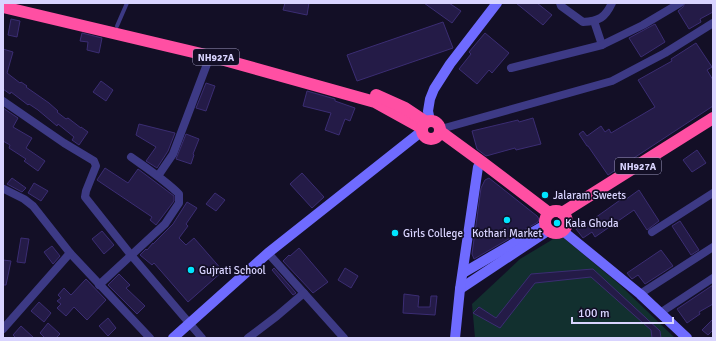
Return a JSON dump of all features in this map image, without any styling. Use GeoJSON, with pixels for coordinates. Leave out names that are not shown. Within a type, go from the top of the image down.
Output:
{"type":"FeatureCollection","features":[{"type":"Feature","properties":{"kind":"highway","name":"NH927A"},"geometry":{"type":"LineString","coordinates":[[15,3],[212,48],[312,79],[379,96],[405,108],[425,125]]}},
{"type":"Feature","properties":{"kind":"highway","name":"NH927A"},"geometry":{"type":"LineString","coordinates":[[3,7],[210,56],[375,102],[425,125],[437,122],[439,133],[478,167],[547,222]]}},
{"type":"Feature","properties":{"kind":"highway","name":"NH927A"},"geometry":{"type":"LineString","coordinates":[[564,215],[713,118]]}},
{"type":"Feature","properties":{"kind":"highway","name":"NH927A"},"geometry":{"type":"LineString","coordinates":[[564,215],[713,124]]}},
{"type":"Feature","properties":{"kind":"highway","name":"NH927A"},"geometry":{"type":"LineString","coordinates":[[425,125],[423,135],[429,139],[439,133]]}},
{"type":"Feature","properties":{"kind":"highway","name":"NH927A"},"geometry":{"type":"LineString","coordinates":[[439,133],[482,162],[547,222]]}},
{"type":"Feature","properties":{"kind":"highway"},"geometry":{"type":"LineString","coordinates":[[557,211],[564,215],[567,223],[563,230],[554,232],[547,222],[557,211]]}},
{"type":"Feature","properties":{"kind":"main road"},"geometry":{"type":"LineString","coordinates":[[173,338],[268,254],[425,125],[430,99],[434,89],[450,64],[497,3]]}},
{"type":"Feature","properties":{"kind":"main road"},"geometry":{"type":"LineString","coordinates":[[455,338],[460,289],[478,167]]}},
{"type":"Feature","properties":{"kind":"main road"},"geometry":{"type":"LineString","coordinates":[[463,273],[547,222]]}},
{"type":"Feature","properties":{"kind":"main road"},"geometry":{"type":"LineString","coordinates":[[460,289],[547,222]]}},
{"type":"Feature","properties":{"kind":"main road"},"geometry":{"type":"LineString","coordinates":[[563,230],[640,294],[687,338]]}},
{"type":"Feature","properties":{"kind":"street"},"geometry":{"type":"LineString","coordinates":[[560,3],[561,6],[583,22],[594,21],[607,12],[612,3]]}},
{"type":"Feature","properties":{"kind":"street"},"geometry":{"type":"LineString","coordinates":[[511,68],[602,45],[680,3]]}},
{"type":"Feature","properties":{"kind":"street"},"geometry":{"type":"LineString","coordinates":[[594,21],[602,45]]}},
{"type":"Feature","properties":{"kind":"street"},"geometry":{"type":"LineString","coordinates":[[439,133],[612,81],[665,53],[713,23]]}},
{"type":"Feature","properties":{"kind":"street"},"geometry":{"type":"LineString","coordinates":[[158,176],[173,154],[210,56]]}},
{"type":"Feature","properties":{"kind":"street"},"geometry":{"type":"LineString","coordinates":[[3,101],[64,143],[94,161],[96,166],[86,191],[86,197],[131,255],[191,323],[202,338]]}},
{"type":"Feature","properties":{"kind":"street"},"geometry":{"type":"LineString","coordinates":[[99,285],[164,224],[179,203],[179,194],[158,176],[131,157]]}},
{"type":"Feature","properties":{"kind":"street"},"geometry":{"type":"LineString","coordinates":[[3,190],[24,199],[33,206],[70,253],[150,338]]}},
{"type":"Feature","properties":{"kind":"street"},"geometry":{"type":"LineString","coordinates":[[652,232],[713,193]]}},
{"type":"Feature","properties":{"kind":"street"},"geometry":{"type":"LineString","coordinates":[[640,294],[713,247]]}},
{"type":"Feature","properties":{"kind":"street"},"geometry":{"type":"LineString","coordinates":[[3,329],[70,253]]}},
{"type":"Feature","properties":{"kind":"street"},"geometry":{"type":"LineString","coordinates":[[268,254],[344,338]]}},
{"type":"Feature","properties":{"kind":"street"},"geometry":{"type":"LineString","coordinates":[[660,313],[713,278]]}},
{"type":"Feature","properties":{"kind":"street"},"geometry":{"type":"LineString","coordinates":[[248,338],[304,293]]}},
{"type":"Feature","properties":{"kind":"lane"},"geometry":{"type":"LineString","coordinates":[[117,26],[127,3]]}},
{"type":"Feature","properties":{"kind":"green space"},"geometry":{"type":"Polygon","coordinates":[[[560,235],[619,284],[675,338],[475,338],[472,304],[520,259],[560,235]]]}},
{"type":"Feature","properties":{"kind":"building"},"geometry":{"type":"Polygon","coordinates":[[[285,3],[309,3],[307,15],[283,10],[285,3]]]}},
{"type":"Feature","properties":{"kind":"building"},"geometry":{"type":"Polygon","coordinates":[[[424,3],[449,3],[461,11],[452,23],[424,3]]]}},
{"type":"Feature","properties":{"kind":"building"},"geometry":{"type":"Polygon","coordinates":[[[516,3],[537,3],[552,15],[543,25],[516,3]]]}},
{"type":"Feature","properties":{"kind":"building"},"geometry":{"type":"Polygon","coordinates":[[[685,3],[711,3],[713,6],[713,12],[700,19],[701,22],[689,29],[678,11],[685,3]]]}},
{"type":"Feature","properties":{"kind":"building"},"geometry":{"type":"Polygon","coordinates":[[[11,19],[20,21],[17,37],[8,35],[11,19]]]}},
{"type":"Feature","properties":{"kind":"building"},"geometry":{"type":"Polygon","coordinates":[[[443,22],[453,48],[357,81],[347,55],[443,22]]]}},
{"type":"Feature","properties":{"kind":"building"},"geometry":{"type":"Polygon","coordinates":[[[655,24],[665,42],[641,57],[629,38],[655,24]]]}},
{"type":"Feature","properties":{"kind":"building"},"geometry":{"type":"Polygon","coordinates":[[[82,33],[102,38],[99,53],[87,50],[88,42],[80,41],[82,33]]]}},
{"type":"Feature","properties":{"kind":"building"},"geometry":{"type":"Polygon","coordinates":[[[485,33],[509,53],[492,73],[489,70],[477,84],[459,69],[471,54],[469,52],[485,33]]]}},
{"type":"Feature","properties":{"kind":"building"},"geometry":{"type":"Polygon","coordinates":[[[696,43],[712,67],[707,70],[713,80],[713,106],[608,175],[579,134],[583,131],[587,136],[601,126],[605,132],[609,129],[611,133],[655,107],[638,80],[672,61],[671,59],[696,43]]]}},
{"type":"Feature","properties":{"kind":"building"},"geometry":{"type":"Polygon","coordinates":[[[3,49],[13,52],[7,73],[49,103],[66,119],[68,118],[88,132],[79,145],[72,140],[74,137],[58,124],[57,126],[38,110],[29,104],[28,105],[11,92],[10,94],[3,89],[3,49]]]}},
{"type":"Feature","properties":{"kind":"building"},"geometry":{"type":"Polygon","coordinates":[[[101,81],[113,90],[106,101],[93,92],[101,81]]]}},
{"type":"Feature","properties":{"kind":"building"},"geometry":{"type":"Polygon","coordinates":[[[206,83],[215,86],[206,111],[196,108],[206,83]]]}},
{"type":"Feature","properties":{"kind":"building"},"geometry":{"type":"Polygon","coordinates":[[[307,91],[335,99],[335,101],[355,108],[350,121],[345,119],[339,135],[325,130],[331,113],[303,106],[307,91]]]}},
{"type":"Feature","properties":{"kind":"building"},"geometry":{"type":"Polygon","coordinates":[[[3,108],[18,118],[13,127],[32,138],[26,148],[45,161],[38,171],[24,161],[26,159],[9,148],[10,145],[3,141],[3,108]]]}},
{"type":"Feature","properties":{"kind":"building"},"geometry":{"type":"Polygon","coordinates":[[[533,118],[541,144],[516,150],[515,148],[486,156],[477,149],[472,131],[533,118]]]}},
{"type":"Feature","properties":{"kind":"building"},"geometry":{"type":"Polygon","coordinates":[[[139,124],[175,133],[168,151],[157,168],[146,161],[156,147],[136,135],[139,124]]]}},
{"type":"Feature","properties":{"kind":"building"},"geometry":{"type":"Polygon","coordinates":[[[186,134],[199,139],[191,164],[176,159],[186,134]]]}},
{"type":"Feature","properties":{"kind":"building"},"geometry":{"type":"Polygon","coordinates":[[[697,150],[706,163],[692,172],[683,160],[697,150]]]}},
{"type":"Feature","properties":{"kind":"building"},"geometry":{"type":"Polygon","coordinates":[[[105,168],[128,183],[138,169],[174,196],[174,201],[156,225],[150,220],[152,217],[97,180],[105,168]]]}},
{"type":"Feature","properties":{"kind":"building"},"geometry":{"type":"Polygon","coordinates":[[[302,173],[324,197],[312,208],[290,184],[302,173]]]}},
{"type":"Feature","properties":{"kind":"building"},"geometry":{"type":"Polygon","coordinates":[[[12,178],[26,188],[22,192],[7,184],[12,178]]]}},
{"type":"Feature","properties":{"kind":"building","name":"Kothari Market"},"geometry":{"type":"Polygon","coordinates":[[[489,178],[539,219],[538,222],[474,259],[472,254],[481,188],[485,180],[489,178]]]}},
{"type":"Feature","properties":{"kind":"building"},"geometry":{"type":"Polygon","coordinates":[[[34,183],[48,191],[41,201],[28,193],[34,183]]]}},
{"type":"Feature","properties":{"kind":"building"},"geometry":{"type":"Polygon","coordinates":[[[639,190],[659,221],[647,230],[634,210],[595,237],[592,232],[583,238],[576,229],[584,224],[585,225],[623,198],[625,200],[639,190]]]}},
{"type":"Feature","properties":{"kind":"building"},"geometry":{"type":"Polygon","coordinates":[[[215,193],[225,200],[216,211],[206,204],[215,193]]]}},
{"type":"Feature","properties":{"kind":"building","name":"Gujrati School"},"geometry":{"type":"Polygon","coordinates":[[[187,202],[197,208],[186,224],[188,226],[179,238],[186,245],[194,238],[223,271],[188,302],[154,263],[152,265],[140,255],[173,224],[187,202]]]}},
{"type":"Feature","properties":{"kind":"building"},"geometry":{"type":"Polygon","coordinates":[[[680,221],[699,250],[691,255],[672,226],[680,221]]]}},
{"type":"Feature","properties":{"kind":"building"},"geometry":{"type":"Polygon","coordinates":[[[102,231],[114,245],[104,254],[92,239],[102,231]]]}},
{"type":"Feature","properties":{"kind":"building"},"geometry":{"type":"Polygon","coordinates":[[[21,238],[29,239],[25,263],[17,262],[21,238]]]}},
{"type":"Feature","properties":{"kind":"building"},"geometry":{"type":"Polygon","coordinates":[[[52,246],[60,256],[53,264],[44,252],[52,246]]]}},
{"type":"Feature","properties":{"kind":"building"},"geometry":{"type":"Polygon","coordinates":[[[299,248],[328,282],[313,293],[283,261],[299,248]]]}},
{"type":"Feature","properties":{"kind":"building"},"geometry":{"type":"Polygon","coordinates":[[[661,250],[673,266],[645,284],[638,275],[632,279],[627,273],[661,250]]]}},
{"type":"Feature","properties":{"kind":"building"},"geometry":{"type":"Polygon","coordinates":[[[3,260],[11,261],[6,285],[3,285],[3,260]]]}},
{"type":"Feature","properties":{"kind":"building"},"geometry":{"type":"Polygon","coordinates":[[[274,268],[296,293],[293,295],[272,270],[274,268]]]}},
{"type":"Feature","properties":{"kind":"building"},"geometry":{"type":"Polygon","coordinates":[[[345,268],[358,276],[351,288],[338,280],[345,268]]]}},
{"type":"Feature","properties":{"kind":"building"},"geometry":{"type":"Polygon","coordinates":[[[593,269],[660,331],[661,338],[652,338],[651,330],[591,277],[535,283],[500,328],[473,313],[479,307],[496,318],[531,274],[593,269]]]}},
{"type":"Feature","properties":{"kind":"building"},"geometry":{"type":"Polygon","coordinates":[[[119,274],[130,285],[126,288],[145,306],[137,314],[108,285],[119,274]]]}},
{"type":"Feature","properties":{"kind":"building"},"geometry":{"type":"Polygon","coordinates":[[[86,279],[106,300],[87,320],[74,307],[66,316],[57,308],[61,304],[57,301],[61,298],[58,295],[64,288],[71,295],[86,279]]]}},
{"type":"Feature","properties":{"kind":"building"},"geometry":{"type":"Polygon","coordinates":[[[713,285],[713,304],[699,312],[700,314],[687,323],[677,309],[713,285]]]}},
{"type":"Feature","properties":{"kind":"building"},"geometry":{"type":"Polygon","coordinates":[[[404,294],[419,296],[418,307],[430,307],[431,296],[437,296],[435,315],[403,313],[404,294]]]}},
{"type":"Feature","properties":{"kind":"building"},"geometry":{"type":"Polygon","coordinates":[[[39,302],[51,313],[44,322],[31,311],[39,302]]]}},
{"type":"Feature","properties":{"kind":"building"},"geometry":{"type":"Polygon","coordinates":[[[108,318],[116,328],[108,336],[99,326],[108,318]]]}},
{"type":"Feature","properties":{"kind":"building"},"geometry":{"type":"Polygon","coordinates":[[[713,319],[713,330],[708,335],[702,330],[713,319]]]}},
{"type":"Feature","properties":{"kind":"building"},"geometry":{"type":"Polygon","coordinates":[[[48,323],[60,334],[56,338],[45,338],[40,333],[48,323]]]}},
{"type":"Feature","properties":{"kind":"building"},"geometry":{"type":"Polygon","coordinates":[[[21,326],[34,338],[16,338],[13,335],[21,326]]]}},
{"type":"Feature","properties":{"kind":"place","name":"Jalaram Sweets"},"geometry":{"type":"Point","coordinates":[545,195]}},
{"type":"Feature","properties":{"kind":"place","name":"Kothari Market"},"geometry":{"type":"Point","coordinates":[507,220]}},
{"type":"Feature","properties":{"kind":"place","name":"Kala Ghoda"},"geometry":{"type":"Point","coordinates":[557,223]}},
{"type":"Feature","properties":{"kind":"place","name":"Girls College"},"geometry":{"type":"Point","coordinates":[395,233]}},
{"type":"Feature","properties":{"kind":"place","name":"Gujrati School"},"geometry":{"type":"Point","coordinates":[191,270]}}]}
